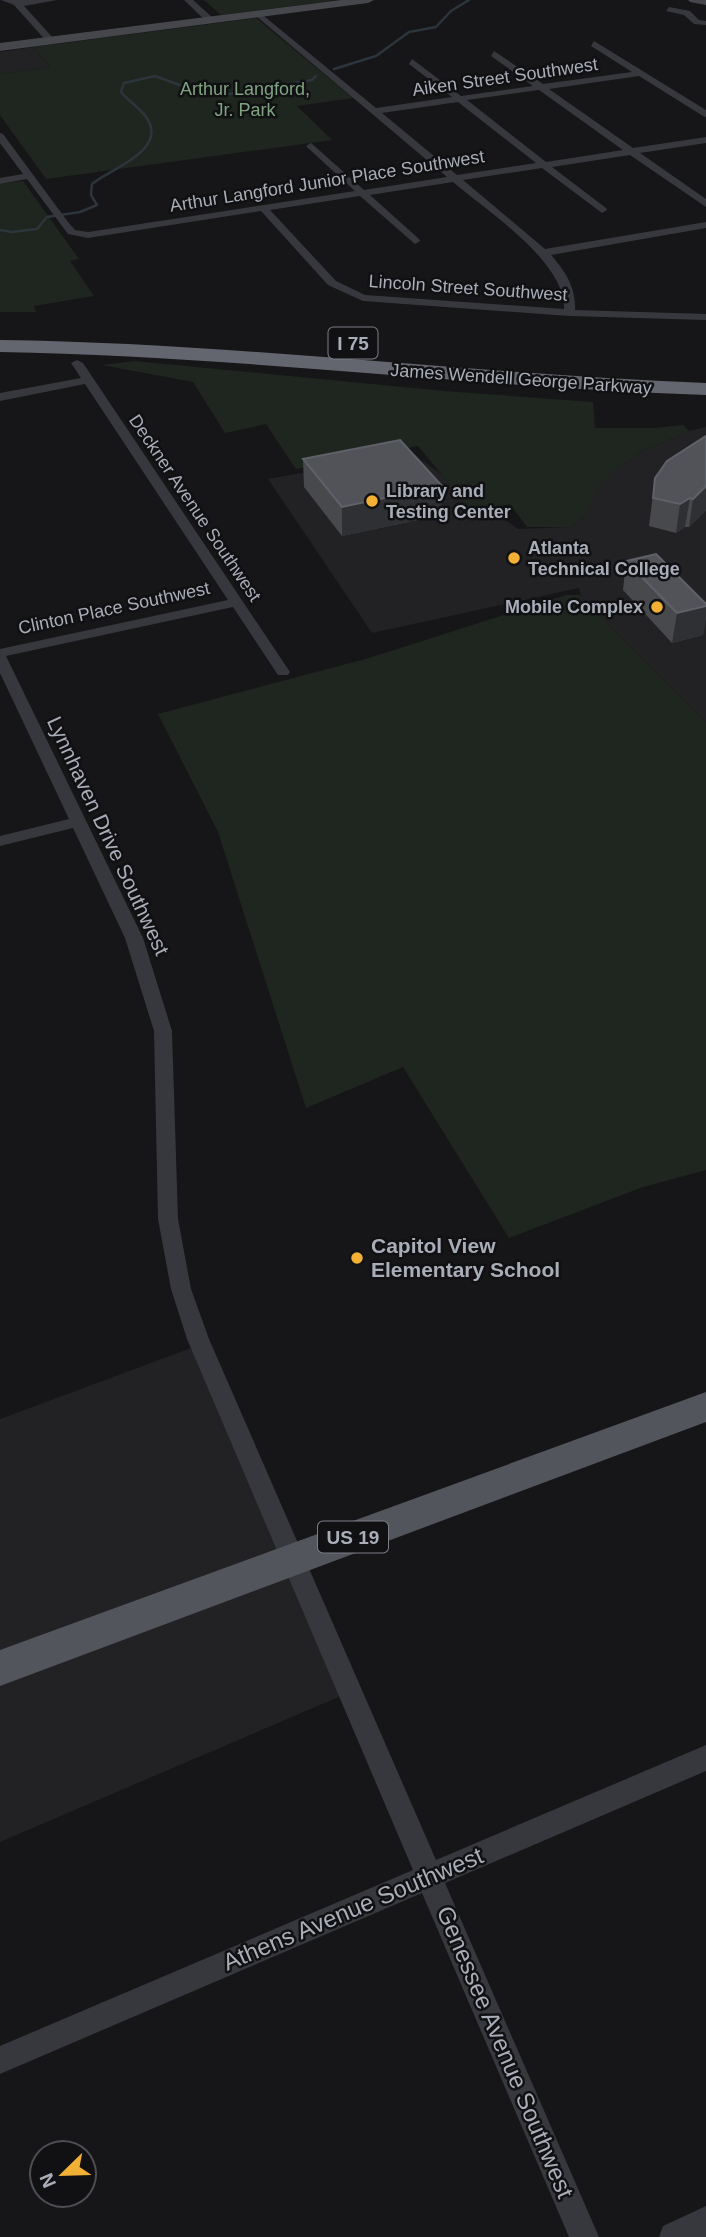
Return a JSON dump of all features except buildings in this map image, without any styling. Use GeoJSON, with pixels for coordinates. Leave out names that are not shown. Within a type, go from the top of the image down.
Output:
{"type":"FeatureCollection","features":[{"type":"Feature","properties":{"kind":"highway","name":"James Wendell George Parkway"},"geometry":{"type":"LineString","coordinates":[[0,346],[152,350],[488,379],[706,389]]}},
{"type":"Feature","properties":{"kind":"main road"},"geometry":{"type":"LineString","coordinates":[[0,47],[368,0]]}},
{"type":"Feature","properties":{"kind":"main road"},"geometry":{"type":"LineString","coordinates":[[694,0],[706,2]]}},
{"type":"Feature","properties":{"kind":"main road","name":"US 19"},"geometry":{"type":"LineString","coordinates":[[0,1668],[706,1407]]}},
{"type":"Feature","properties":{"kind":"street"},"geometry":{"type":"LineString","coordinates":[[5,0],[19,4],[53,0]]}},
{"type":"Feature","properties":{"kind":"street"},"geometry":{"type":"LineString","coordinates":[[188,0],[210,20]]}},
{"type":"Feature","properties":{"kind":"street"},"geometry":{"type":"LineString","coordinates":[[19,4],[51,41]]}},
{"type":"Feature","properties":{"kind":"street"},"geometry":{"type":"LineString","coordinates":[[669,9],[687,13],[697,22],[706,23]]}},
{"type":"Feature","properties":{"kind":"street"},"geometry":{"type":"LineString","coordinates":[[259,14],[543,253],[567,283],[569,313]]}},
{"type":"Feature","properties":{"kind":"street"},"geometry":{"type":"LineString","coordinates":[[594,44],[706,114]]}},
{"type":"Feature","properties":{"kind":"street"},"geometry":{"type":"LineString","coordinates":[[495,54],[706,204]]}},
{"type":"Feature","properties":{"kind":"street"},"geometry":{"type":"LineString","coordinates":[[412,62],[602,210]]}},
{"type":"Feature","properties":{"kind":"street","name":"Aiken Street Southwest"},"geometry":{"type":"LineString","coordinates":[[375,111],[640,74]]}},
{"type":"Feature","properties":{"kind":"street","name":"Arthur Langford Junior Place Southwest"},"geometry":{"type":"LineString","coordinates":[[0,136],[64,224],[72,232],[88,235],[706,140]]}},
{"type":"Feature","properties":{"kind":"street"},"geometry":{"type":"LineString","coordinates":[[311,146],[415,241]]}},
{"type":"Feature","properties":{"kind":"street"},"geometry":{"type":"LineString","coordinates":[[0,181],[29,176]]}},
{"type":"Feature","properties":{"kind":"street","name":"Lincoln Street Southwest"},"geometry":{"type":"LineString","coordinates":[[263,208],[332,283],[353,295],[378,301],[569,313],[706,317]]}},
{"type":"Feature","properties":{"kind":"street"},"geometry":{"type":"LineString","coordinates":[[543,253],[706,225]]}},
{"type":"Feature","properties":{"kind":"street","name":"Deckner Avenue Southwest"},"geometry":{"type":"LineString","coordinates":[[77,363],[283,672]]}},
{"type":"Feature","properties":{"kind":"street"},"geometry":{"type":"LineString","coordinates":[[0,397],[88,380]]}},
{"type":"Feature","properties":{"kind":"street","name":"Clinton Place Southwest"},"geometry":{"type":"LineString","coordinates":[[0,655],[236,602]]}},
{"type":"Feature","properties":{"kind":"street","name":"Lynnhaven Drive Southwest"},"geometry":{"type":"LineString","coordinates":[[0,655],[134,938],[163,1031],[168,1219],[181,1289],[198,1339],[293,1559]]}},
{"type":"Feature","properties":{"kind":"street"},"geometry":{"type":"LineString","coordinates":[[0,841],[78,822]]}},
{"type":"Feature","properties":{"kind":"street","name":"Genessee Avenue Southwest"},"geometry":{"type":"LineString","coordinates":[[293,1559],[584,2237]]}},
{"type":"Feature","properties":{"kind":"street","name":"Athens Avenue Southwest"},"geometry":{"type":"LineString","coordinates":[[0,2060],[706,1758]]}},
{"type":"Feature","properties":{"kind":"street"},"geometry":{"type":"LineString","coordinates":[[674,2237],[706,2221]]}},
{"type":"Feature","properties":{"kind":"shaded area"},"geometry":{"type":"Polygon","coordinates":[[[34,47],[50,67],[0,74],[0,52],[34,47]]]}},
{"type":"Feature","properties":{"kind":"shaded area","name":"Atlanta Technical College"},"geometry":{"type":"Polygon","coordinates":[[[706,427],[706,722],[581,597],[579,588],[372,633],[268,479],[412,453],[518,529],[570,527],[584,517],[602,481],[640,452],[689,431],[706,427]]]}},
{"type":"Feature","properties":{"kind":"shaded area"},"geometry":{"type":"Polygon","coordinates":[[[202,1344],[355,1690],[0,1842],[0,1419],[202,1344]]]}},
{"type":"Feature","properties":{"kind":"green space"},"geometry":{"type":"Polygon","coordinates":[[[204,0],[337,0],[221,15],[204,0]]]}},
{"type":"Feature","properties":{"kind":"green space","name":"Arthur Langford, Jr. Park"},"geometry":{"type":"Polygon","coordinates":[[[256,18],[353,98],[297,106],[332,140],[46,179],[0,115],[0,74],[50,67],[34,47],[256,18]]]}},
{"type":"Feature","properties":{"kind":"green space"},"geometry":{"type":"Polygon","coordinates":[[[23,181],[79,259],[70,261],[94,296],[34,306],[36,312],[0,312],[0,184],[23,181]]]}},
{"type":"Feature","properties":{"kind":"green space"},"geometry":{"type":"Polygon","coordinates":[[[134,361],[444,391],[593,402],[595,428],[683,425],[689,431],[640,452],[603,481],[584,517],[570,527],[527,527],[510,504],[473,512],[418,446],[296,469],[266,424],[225,433],[193,382],[102,365],[134,361]]]}},
{"type":"Feature","properties":{"kind":"green space"},"geometry":{"type":"Polygon","coordinates":[[[566,595],[579,595],[706,722],[706,1170],[643,1187],[509,1238],[403,1067],[306,1108],[218,832],[158,714],[369,658],[566,595]]]}},
{"type":"Feature","properties":{"kind":"waterway"},"geometry":{"type":"LineString","coordinates":[[334,69],[376,56],[409,32],[436,27],[451,11],[469,0]]}},
{"type":"Feature","properties":{"kind":"waterway"},"geometry":{"type":"LineString","coordinates":[[0,230],[12,232],[37,229],[47,217],[80,212],[97,205],[91,195],[92,184],[134,158],[143,150],[152,131],[142,112],[121,92],[124,83],[155,76],[193,90],[229,94],[312,80],[316,76]]}},
{"type":"Feature","properties":{"kind":"place","name":"Library and Testing Center"},"geometry":{"type":"Point","coordinates":[372,501]}},
{"type":"Feature","properties":{"kind":"place","name":"Atlanta Technical College"},"geometry":{"type":"Point","coordinates":[514,558]}},
{"type":"Feature","properties":{"kind":"place","name":"Mobile Complex"},"geometry":{"type":"Point","coordinates":[657,607]}},
{"type":"Feature","properties":{"kind":"place","name":"Capitol View Elementary School"},"geometry":{"type":"Point","coordinates":[357,1258]}}]}
